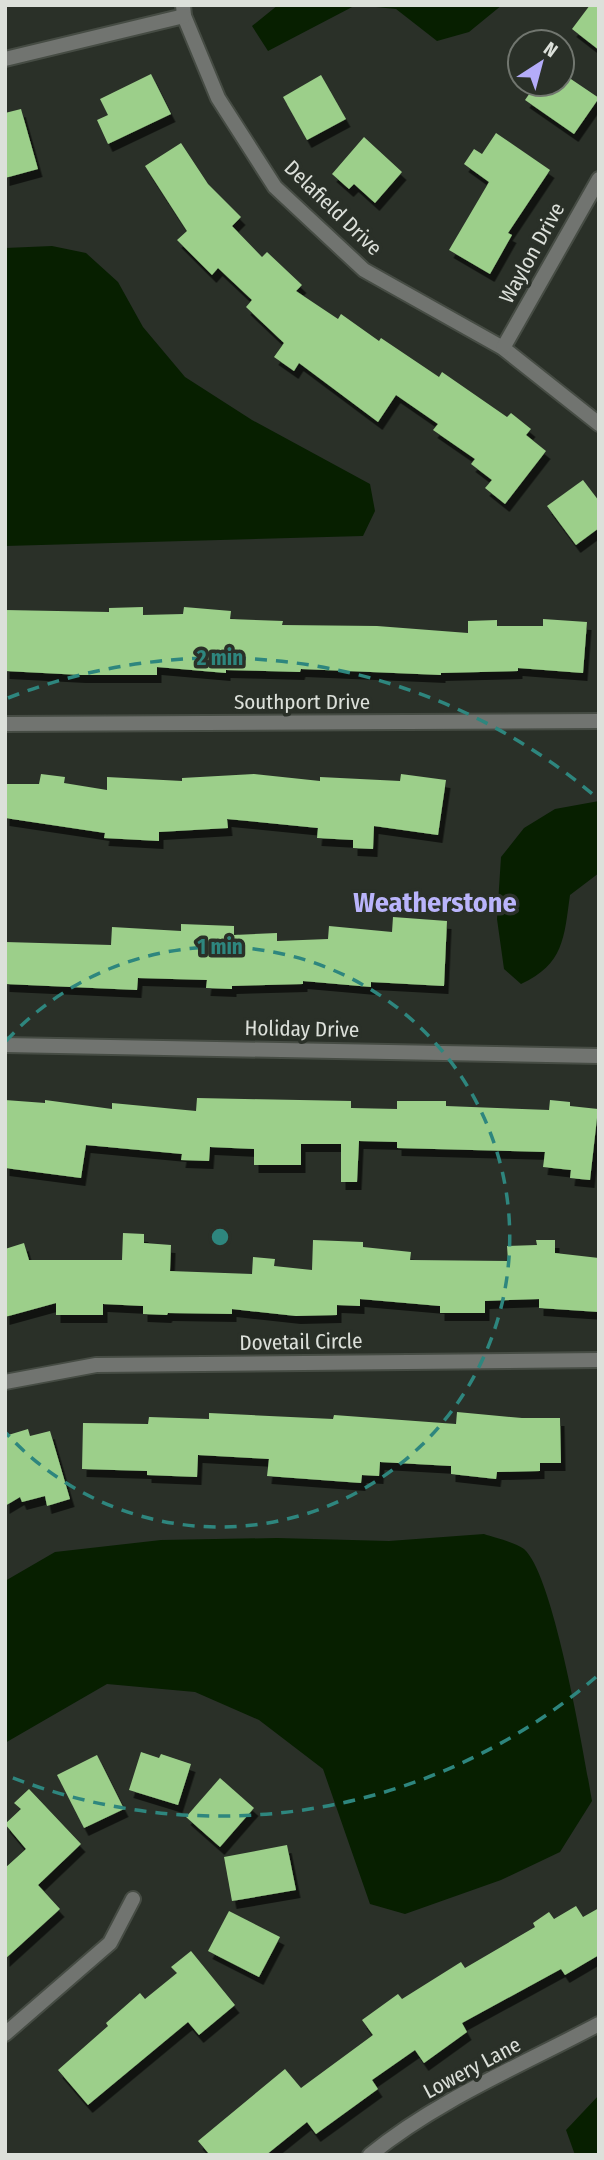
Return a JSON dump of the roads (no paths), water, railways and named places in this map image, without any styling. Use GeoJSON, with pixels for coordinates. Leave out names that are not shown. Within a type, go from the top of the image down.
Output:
{"type":"FeatureCollection","features":[{"type":"Feature","properties":{"kind":"street"},"geometry":{"type":"LineString","coordinates":[[5,59],[184,11]]}},
{"type":"Feature","properties":{"kind":"street","name":"Delafield Drive"},"geometry":{"type":"LineString","coordinates":[[184,11],[218,98],[275,187],[364,270],[503,348],[599,424]]}},
{"type":"Feature","properties":{"kind":"street","name":"Waylon Drive"},"geometry":{"type":"LineString","coordinates":[[503,348],[599,179]]}},
{"type":"Feature","properties":{"kind":"street","name":"Southport Drive"},"geometry":{"type":"LineString","coordinates":[[5,724],[599,721]]}},
{"type":"Feature","properties":{"kind":"street","name":"Holiday Drive"},"geometry":{"type":"LineString","coordinates":[[5,1045],[599,1056]]}},
{"type":"Feature","properties":{"kind":"street","name":"Dovetail Circle"},"geometry":{"type":"LineString","coordinates":[[5,1381],[96,1365],[599,1360]]}},
{"type":"Feature","properties":{"kind":"street"},"geometry":{"type":"LineString","coordinates":[[5,2034],[110,1943],[133,1899]]}},
{"type":"Feature","properties":{"kind":"street","name":"Lowery Lane"},"geometry":{"type":"LineString","coordinates":[[370,2155],[393,2136],[440,2109],[599,2024]]}},
{"type":"Feature","properties":{"kind":"district","name":"Weatherstone"},"geometry":{"type":"Point","coordinates":[435,902]}}]}
